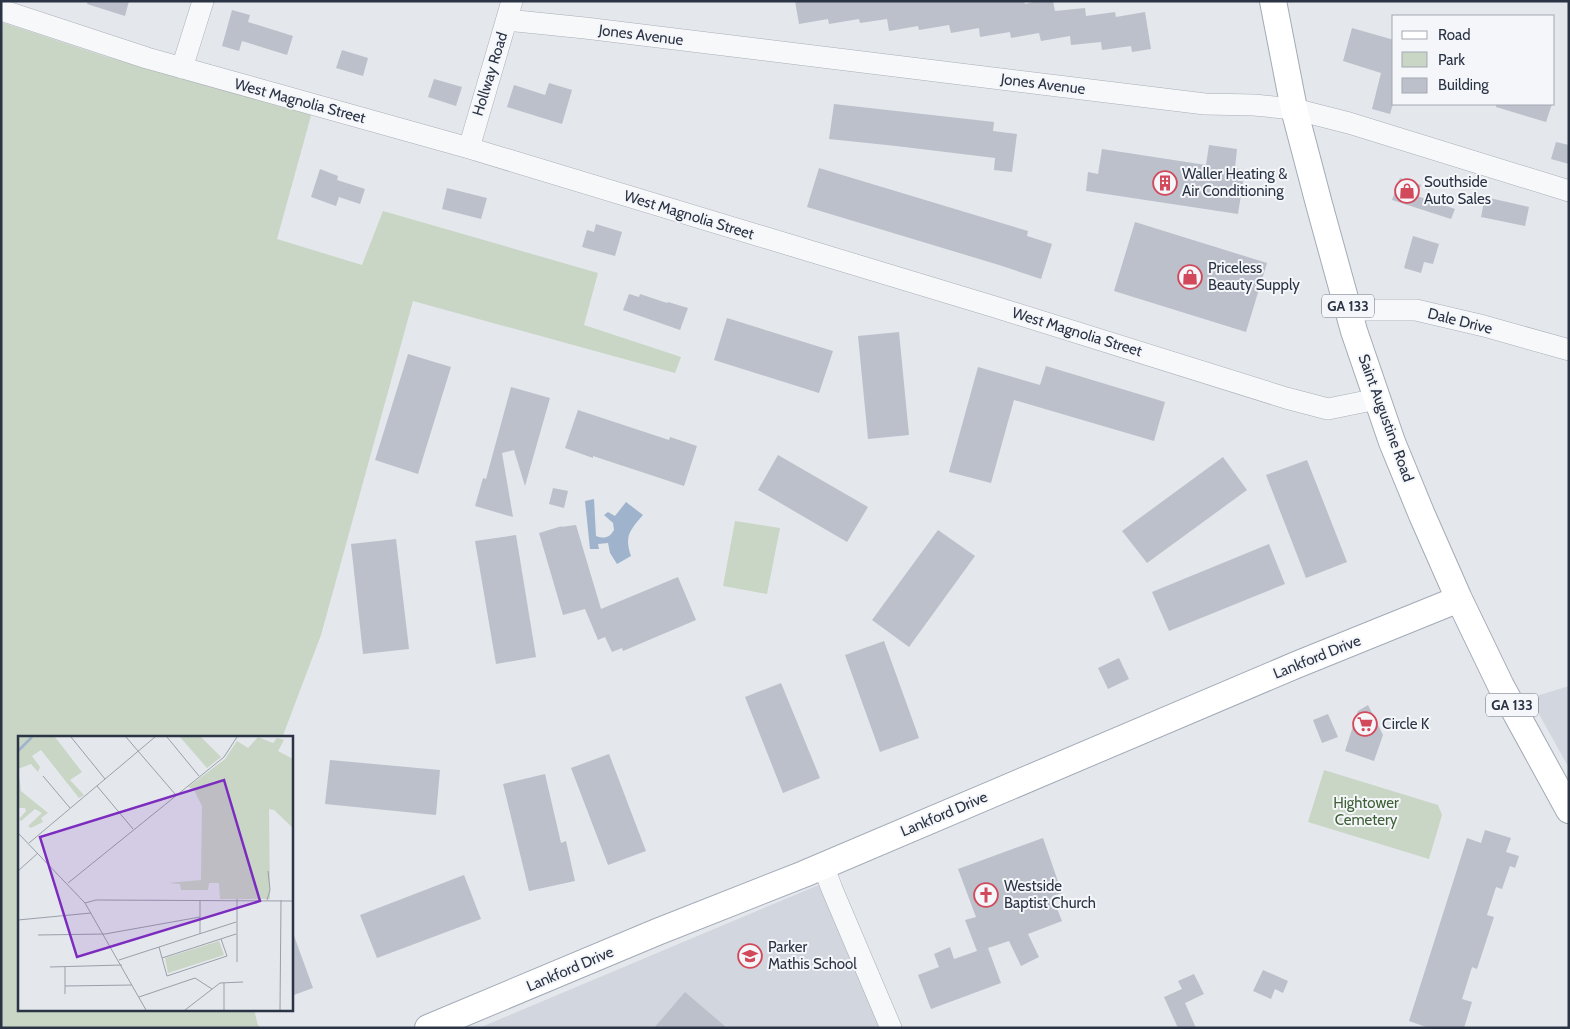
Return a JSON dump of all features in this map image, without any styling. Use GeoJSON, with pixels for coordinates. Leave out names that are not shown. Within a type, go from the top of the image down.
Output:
{"type":"FeatureCollection","features":[{"type":"Feature","properties":{"kind":"main road","name":"Saint Augustine Road"},"geometry":{"type":"LineString","coordinates":[[1273,1],[1294,109],[1319,204],[1354,331],[1392,442],[1459,599],[1501,686],[1569,810]]}},
{"type":"Feature","properties":{"kind":"main road","name":"Lankford Drive"},"geometry":{"type":"LineString","coordinates":[[428,1028],[823,865],[1296,665],[1459,599]]}},
{"type":"Feature","properties":{"kind":"street"},"geometry":{"type":"LineString","coordinates":[[182,68],[203,1]]}},
{"type":"Feature","properties":{"kind":"street","name":"West Magnolia Street"},"geometry":{"type":"LineString","coordinates":[[1,10],[147,58],[469,148],[994,306],[1286,398],[1328,409],[1377,400]]}},
{"type":"Feature","properties":{"kind":"street","name":"Jones Avenue"},"geometry":{"type":"LineString","coordinates":[[510,11],[585,28],[1205,104],[1254,105],[1294,109],[1349,123],[1569,191]]}},
{"type":"Feature","properties":{"kind":"street","name":"Hollway Road"},"geometry":{"type":"LineString","coordinates":[[469,148],[510,11]]}},
{"type":"Feature","properties":{"kind":"street","name":"Dale Drive"},"geometry":{"type":"LineString","coordinates":[[1349,310],[1416,310],[1484,326],[1569,350]]}},
{"type":"Feature","properties":{"kind":"street"},"geometry":{"type":"LineString","coordinates":[[823,865],[891,1028]]}},
{"type":"Feature","properties":{"kind":"shaded area"},"geometry":{"type":"Polygon","coordinates":[[[1569,686],[1569,768],[1530,698],[1569,686]]]}},
{"type":"Feature","properties":{"kind":"shaded area","name":"Parker Mathis School"},"geometry":{"type":"Polygon","coordinates":[[[821,884],[882,1028],[479,1028],[821,884]]]}},
{"type":"Feature","properties":{"kind":"green space"},"geometry":{"type":"Polygon","coordinates":[[[1,22],[107,57],[312,112],[277,239],[362,265],[383,211],[598,273],[584,325],[681,357],[675,373],[413,301],[321,635],[283,736],[18,736],[18,1012],[255,1012],[258,1025],[261,1028],[1,1028],[1,22]]]}},
{"type":"Feature","properties":{"kind":"green space"},"geometry":{"type":"Polygon","coordinates":[[[735,521],[780,528],[767,594],[723,586],[735,521]]]}},
{"type":"Feature","properties":{"kind":"green space","name":"Hightower Cemetery"},"geometry":{"type":"Polygon","coordinates":[[[1324,770],[1438,805],[1442,815],[1429,859],[1308,822],[1324,770]]]}},
{"type":"Feature","properties":{"kind":"water"},"geometry":{"type":"Polygon","coordinates":[[[594,499],[596,536],[606,537],[612,533],[614,530],[613,523],[604,515],[608,512],[615,516],[626,502],[643,515],[628,538],[631,556],[617,564],[610,553],[608,543],[598,544],[599,549],[590,549],[585,501],[594,499]]]}},
{"type":"Feature","properties":{"kind":"building"},"geometry":{"type":"Polygon","coordinates":[[[88,1],[129,1],[125,16],[87,4],[88,1]]]}},
{"type":"Feature","properties":{"kind":"building"},"geometry":{"type":"Polygon","coordinates":[[[795,1],[1024,1],[1025,4],[1038,1],[1053,1],[1055,11],[1085,8],[1086,16],[1115,12],[1116,17],[1145,12],[1151,49],[1132,52],[1131,46],[1102,50],[1101,42],[1071,45],[1070,36],[1041,41],[1039,33],[1011,38],[1010,32],[980,37],[979,28],[951,33],[949,25],[919,30],[918,26],[889,31],[887,19],[860,23],[859,19],[829,24],[828,19],[799,24],[795,1]]]}},
{"type":"Feature","properties":{"kind":"building"},"geometry":{"type":"Polygon","coordinates":[[[232,10],[250,15],[248,22],[293,36],[287,55],[242,41],[239,51],[222,46],[232,10]]]}},
{"type":"Feature","properties":{"kind":"building"},"geometry":{"type":"Polygon","coordinates":[[[1352,28],[1392,39],[1393,105],[1390,114],[1372,109],[1381,73],[1343,61],[1352,28]]]}},
{"type":"Feature","properties":{"kind":"building"},"geometry":{"type":"Polygon","coordinates":[[[342,50],[368,58],[363,76],[336,68],[342,50]]]}},
{"type":"Feature","properties":{"kind":"building"},"geometry":{"type":"Polygon","coordinates":[[[434,79],[462,87],[456,106],[428,97],[434,79]]]}},
{"type":"Feature","properties":{"kind":"building"},"geometry":{"type":"Polygon","coordinates":[[[549,83],[572,90],[562,124],[507,107],[514,85],[545,95],[549,83]]]}},
{"type":"Feature","properties":{"kind":"building"},"geometry":{"type":"Polygon","coordinates":[[[834,104],[994,122],[993,131],[1017,134],[1012,172],[994,170],[995,158],[829,139],[834,104]]]}},
{"type":"Feature","properties":{"kind":"building"},"geometry":{"type":"Polygon","coordinates":[[[1496,105],[1552,105],[1546,122],[1496,107],[1496,105]]]}},
{"type":"Feature","properties":{"kind":"building"},"geometry":{"type":"Polygon","coordinates":[[[1556,142],[1569,145],[1569,164],[1551,159],[1556,142]]]}},
{"type":"Feature","properties":{"kind":"building","name":"Waller Heating & Air Conditioning"},"geometry":{"type":"Polygon","coordinates":[[[1209,145],[1237,149],[1235,168],[1245,170],[1238,214],[1086,191],[1088,172],[1098,174],[1102,149],[1206,165],[1209,145]]]}},
{"type":"Feature","properties":{"kind":"building"},"geometry":{"type":"Polygon","coordinates":[[[819,168],[1028,231],[1027,236],[1052,244],[1041,279],[807,207],[819,168]]]}},
{"type":"Feature","properties":{"kind":"building"},"geometry":{"type":"Polygon","coordinates":[[[320,169],[338,176],[337,180],[365,189],[360,204],[339,197],[336,206],[311,197],[320,169]]]}},
{"type":"Feature","properties":{"kind":"building","name":"Southside Auto Sales"},"geometry":{"type":"Polygon","coordinates":[[[1400,178],[1421,185],[1417,196],[1455,209],[1451,219],[1392,200],[1400,178]]]}},
{"type":"Feature","properties":{"kind":"building"},"geometry":{"type":"Polygon","coordinates":[[[447,188],[487,198],[481,219],[442,209],[447,188]]]}},
{"type":"Feature","properties":{"kind":"building"},"geometry":{"type":"Polygon","coordinates":[[[1485,197],[1529,207],[1525,226],[1481,217],[1485,197]]]}},
{"type":"Feature","properties":{"kind":"building","name":"Priceless Beauty Supply"},"geometry":{"type":"Polygon","coordinates":[[[1135,222],[1267,263],[1246,332],[1114,291],[1135,222]]]}},
{"type":"Feature","properties":{"kind":"building"},"geometry":{"type":"Polygon","coordinates":[[[596,224],[622,232],[615,256],[582,247],[587,230],[594,232],[596,224]]]}},
{"type":"Feature","properties":{"kind":"building"},"geometry":{"type":"Polygon","coordinates":[[[1413,236],[1439,244],[1433,264],[1424,262],[1421,273],[1404,268],[1413,236]]]}},
{"type":"Feature","properties":{"kind":"building"},"geometry":{"type":"Polygon","coordinates":[[[629,294],[639,297],[640,294],[688,308],[680,330],[623,310],[629,294]]]}},
{"type":"Feature","properties":{"kind":"building"},"geometry":{"type":"Polygon","coordinates":[[[727,318],[833,351],[819,393],[714,360],[727,318]]]}},
{"type":"Feature","properties":{"kind":"building"},"geometry":{"type":"Polygon","coordinates":[[[899,332],[909,435],[868,439],[858,336],[899,332]]]}},
{"type":"Feature","properties":{"kind":"building"},"geometry":{"type":"Polygon","coordinates":[[[408,354],[451,367],[418,474],[375,460],[408,354]]]}},
{"type":"Feature","properties":{"kind":"building"},"geometry":{"type":"Polygon","coordinates":[[[1046,366],[1165,402],[1154,441],[1014,400],[991,483],[949,472],[978,367],[1040,385],[1046,366]]]}},
{"type":"Feature","properties":{"kind":"building"},"geometry":{"type":"Polygon","coordinates":[[[511,387],[550,398],[525,486],[514,450],[502,453],[513,517],[475,506],[483,478],[486,479],[511,387]]]}},
{"type":"Feature","properties":{"kind":"building"},"geometry":{"type":"Polygon","coordinates":[[[578,410],[669,440],[670,437],[697,446],[684,486],[565,448],[578,410]]]}},
{"type":"Feature","properties":{"kind":"building"},"geometry":{"type":"Polygon","coordinates":[[[778,455],[868,507],[847,542],[758,490],[778,455]]]}},
{"type":"Feature","properties":{"kind":"building"},"geometry":{"type":"Polygon","coordinates":[[[1223,457],[1247,490],[1147,563],[1122,531],[1223,457]]]}},
{"type":"Feature","properties":{"kind":"building"},"geometry":{"type":"Polygon","coordinates":[[[1307,460],[1347,562],[1306,578],[1266,475],[1307,460]]]}},
{"type":"Feature","properties":{"kind":"building"},"geometry":{"type":"Polygon","coordinates":[[[553,488],[568,491],[564,508],[549,504],[553,488]]]}},
{"type":"Feature","properties":{"kind":"building"},"geometry":{"type":"Polygon","coordinates":[[[576,525],[601,609],[678,577],[696,620],[623,651],[622,648],[612,652],[605,637],[598,640],[585,609],[563,615],[539,533],[562,526],[576,525]]]}},
{"type":"Feature","properties":{"kind":"building"},"geometry":{"type":"Polygon","coordinates":[[[938,530],[975,556],[909,647],[872,620],[938,530]]]}},
{"type":"Feature","properties":{"kind":"building"},"geometry":{"type":"Polygon","coordinates":[[[516,535],[536,657],[496,664],[475,541],[516,535]]]}},
{"type":"Feature","properties":{"kind":"building"},"geometry":{"type":"Polygon","coordinates":[[[396,539],[409,649],[363,654],[351,544],[396,539]]]}},
{"type":"Feature","properties":{"kind":"building"},"geometry":{"type":"Polygon","coordinates":[[[1269,544],[1285,584],[1169,631],[1152,592],[1269,544]]]}},
{"type":"Feature","properties":{"kind":"building"},"geometry":{"type":"Polygon","coordinates":[[[884,641],[919,738],[880,752],[845,655],[884,641]]]}},
{"type":"Feature","properties":{"kind":"building"},"geometry":{"type":"Polygon","coordinates":[[[1119,658],[1129,679],[1108,689],[1098,668],[1119,658]]]}},
{"type":"Feature","properties":{"kind":"building"},"geometry":{"type":"Polygon","coordinates":[[[781,683],[820,778],[783,793],[745,697],[781,683]]]}},
{"type":"Feature","properties":{"kind":"building","name":"Circle K"},"geometry":{"type":"Polygon","coordinates":[[[1368,705],[1383,735],[1374,761],[1345,751],[1358,711],[1368,705]]]}},
{"type":"Feature","properties":{"kind":"building"},"geometry":{"type":"Polygon","coordinates":[[[1328,714],[1338,737],[1322,743],[1313,720],[1328,714]]]}},
{"type":"Feature","properties":{"kind":"building"},"geometry":{"type":"Polygon","coordinates":[[[609,754],[646,851],[608,865],[571,768],[609,754]]]}},
{"type":"Feature","properties":{"kind":"building"},"geometry":{"type":"Polygon","coordinates":[[[330,760],[440,770],[436,815],[325,804],[330,760]]]}},
{"type":"Feature","properties":{"kind":"building"},"geometry":{"type":"Polygon","coordinates":[[[545,774],[561,843],[566,841],[575,881],[529,891],[503,784],[545,774]]]}},
{"type":"Feature","properties":{"kind":"building"},"geometry":{"type":"Polygon","coordinates":[[[1485,830],[1511,838],[1506,852],[1519,856],[1515,868],[1510,866],[1502,889],[1496,887],[1487,915],[1494,917],[1477,969],[1472,967],[1462,999],[1472,1002],[1464,1028],[1429,1028],[1409,1021],[1467,838],[1481,843],[1485,830]]]}},
{"type":"Feature","properties":{"kind":"building"},"geometry":{"type":"Polygon","coordinates":[[[1043,838],[1062,893],[1052,896],[1062,921],[1028,934],[1039,957],[1021,966],[1009,941],[988,948],[1001,983],[931,1009],[918,975],[939,967],[934,954],[950,947],[954,959],[977,951],[965,920],[976,917],[958,869],[1043,838]]]}},
{"type":"Feature","properties":{"kind":"building"},"geometry":{"type":"Polygon","coordinates":[[[464,875],[481,919],[377,958],[360,915],[464,875]]]}},
{"type":"Feature","properties":{"kind":"building"},"geometry":{"type":"Polygon","coordinates":[[[292,933],[293,933],[313,988],[292,996],[292,933]]]}},
{"type":"Feature","properties":{"kind":"building"},"geometry":{"type":"Polygon","coordinates":[[[1263,970],[1288,981],[1283,993],[1275,989],[1271,999],[1253,991],[1263,970]]]}},
{"type":"Feature","properties":{"kind":"building"},"geometry":{"type":"Polygon","coordinates":[[[1194,974],[1204,994],[1185,1003],[1196,1028],[1178,1028],[1164,997],[1182,989],[1178,981],[1194,974]]]}},
{"type":"Feature","properties":{"kind":"building"},"geometry":{"type":"Polygon","coordinates":[[[685,992],[727,1028],[654,1028],[685,992]]]}},
{"type":"Feature","properties":{"kind":"place","name":"Waller Heating & Air Conditioning"},"geometry":{"type":"Point","coordinates":[1165,183]}},
{"type":"Feature","properties":{"kind":"place","name":"Southside Auto Sales"},"geometry":{"type":"Point","coordinates":[1407,191]}},
{"type":"Feature","properties":{"kind":"place","name":"Priceless Beauty Supply"},"geometry":{"type":"Point","coordinates":[1190,277]}},
{"type":"Feature","properties":{"kind":"place","name":"Circle K"},"geometry":{"type":"Point","coordinates":[1365,724]}},
{"type":"Feature","properties":{"kind":"place","name":"Westside Baptist Church"},"geometry":{"type":"Point","coordinates":[986,895]}},
{"type":"Feature","properties":{"kind":"place","name":"Parker Mathis School"},"geometry":{"type":"Point","coordinates":[750,956]}}]}
